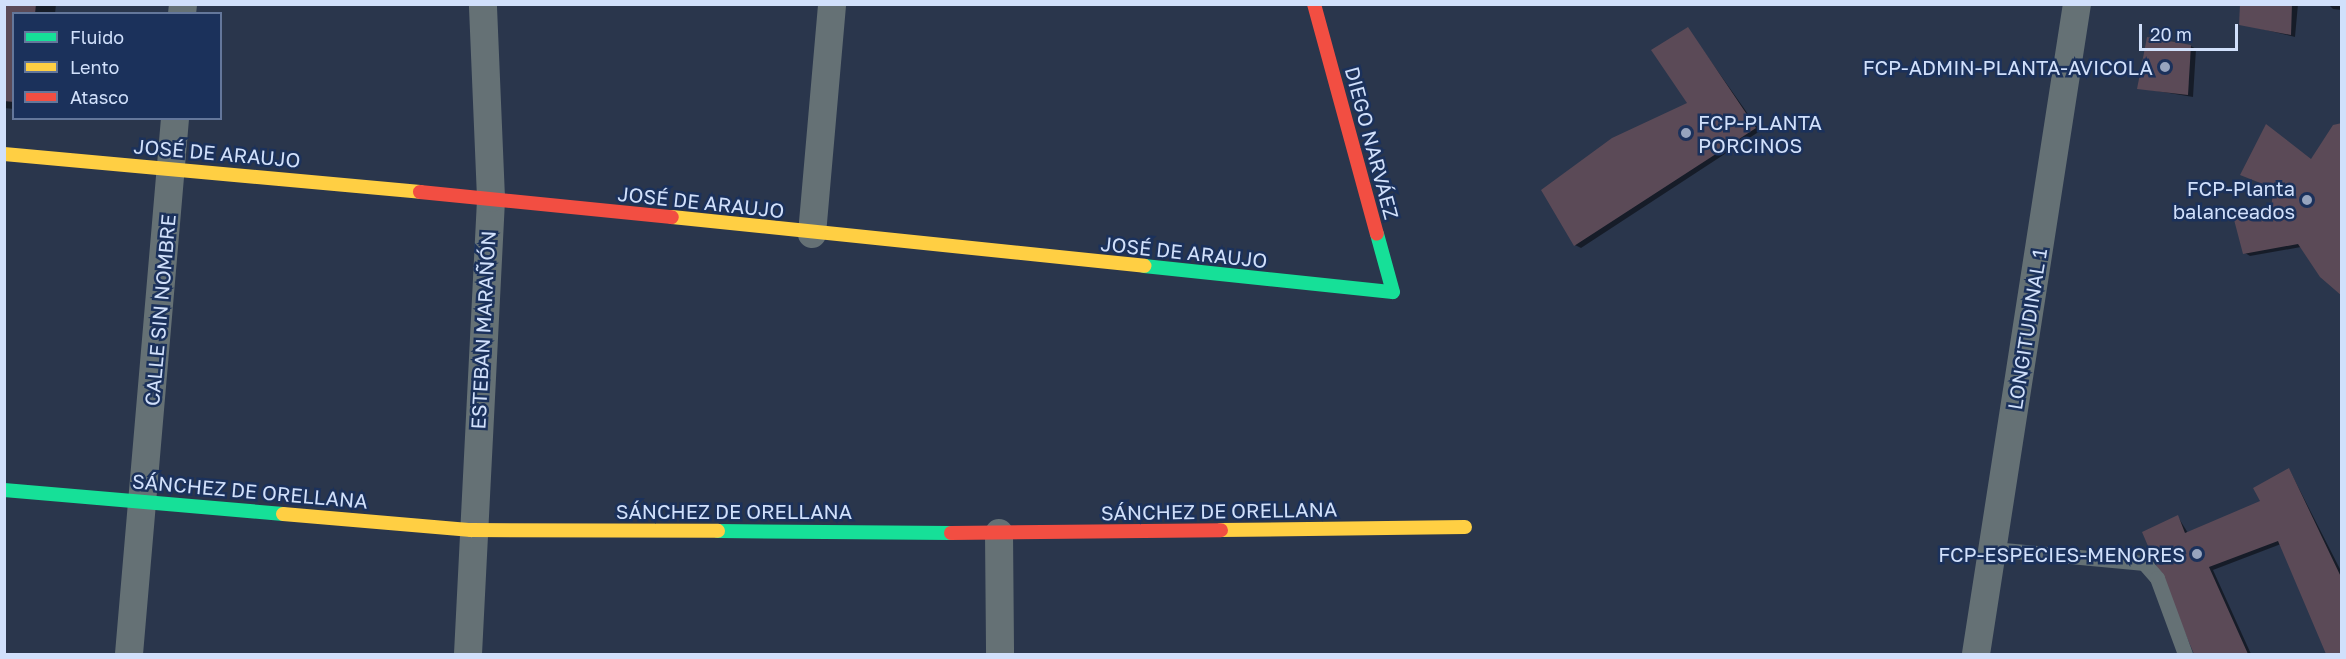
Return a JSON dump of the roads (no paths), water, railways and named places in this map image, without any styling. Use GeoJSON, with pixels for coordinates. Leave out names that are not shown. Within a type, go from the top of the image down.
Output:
{"type":"FeatureCollection","features":[{"type":"Feature","properties":{"kind":"street","name":"ESTEBAN MARAÑÓN"},"geometry":{"type":"LineString","coordinates":[[468,654],[471,530],[491,198],[483,4]]}},
{"type":"Feature","properties":{"kind":"street"},"geometry":{"type":"LineString","coordinates":[[812,234],[832,4]]}},
{"type":"Feature","properties":{"kind":"street","name":"DIEGO NARVÁEZ"},"geometry":{"type":"LineString","coordinates":[[1314,4],[1393,292]]}},
{"type":"Feature","properties":{"kind":"street","name":"LONGITUDINAL 1"},"geometry":{"type":"LineString","coordinates":[[1976,654],[2077,4]]}},
{"type":"Feature","properties":{"kind":"street","name":"CALLE SIN NOMBRE"},"geometry":{"type":"LineString","coordinates":[[129,654],[145,502],[175,120]]}},
{"type":"Feature","properties":{"kind":"street","name":"JOSÉ DE ARAUJO"},"geometry":{"type":"LineString","coordinates":[[4,154],[491,198],[812,234],[1393,292]]}},
{"type":"Feature","properties":{"kind":"street","name":"SÁNCHEZ DE ORELLANA"},"geometry":{"type":"LineString","coordinates":[[4,490],[471,530],[999,533],[1465,527]]}},
{"type":"Feature","properties":{"kind":"street"},"geometry":{"type":"LineString","coordinates":[[999,533],[1000,654]]}},
{"type":"Feature","properties":{"kind":"lane"},"geometry":{"type":"LineString","coordinates":[[1993,549],[2144,563],[2157,578],[2185,654]]}},
{"type":"Feature","properties":{"kind":"place","name":"FCP-ADMIN-PLANTA-AVICOLA"},"geometry":{"type":"Point","coordinates":[2165,67]}},
{"type":"Feature","properties":{"kind":"place","name":"FCP-PLANTA PORCINOS"},"geometry":{"type":"Point","coordinates":[1686,133]}},
{"type":"Feature","properties":{"kind":"place","name":"FCP-Planta balanceados"},"geometry":{"type":"Point","coordinates":[2307,200]}},
{"type":"Feature","properties":{"kind":"place","name":"FCP-ESPECIES-MENORES"},"geometry":{"type":"Point","coordinates":[2197,554]}}]}
